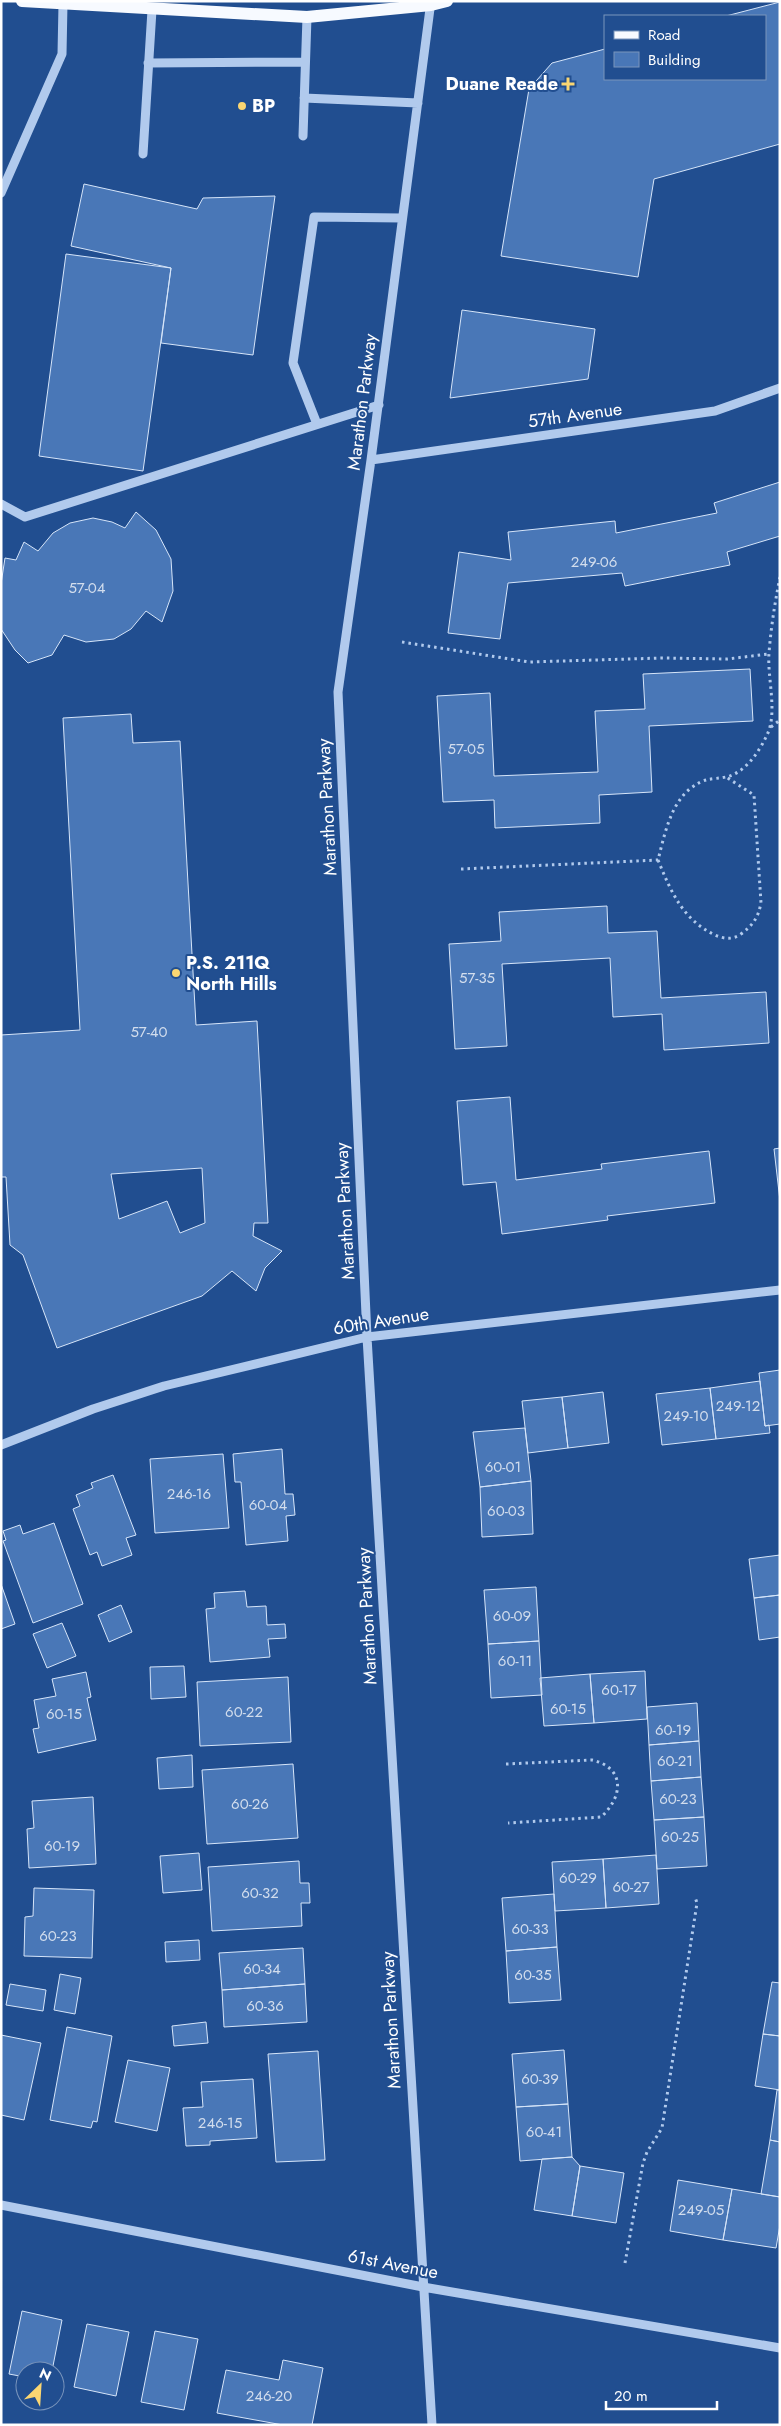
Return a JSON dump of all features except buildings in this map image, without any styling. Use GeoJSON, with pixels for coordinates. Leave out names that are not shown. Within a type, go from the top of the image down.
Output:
{"type":"FeatureCollection","features":[{"type":"Feature","properties":{"kind":"main road"},"geometry":{"type":"LineString","coordinates":[[22,1],[307,18],[447,1]]}},
{"type":"Feature","properties":{"kind":"street","name":"Marathon Parkway"},"geometry":{"type":"LineString","coordinates":[[431,3],[379,405],[338,692],[367,1336],[432,2425]]}},
{"type":"Feature","properties":{"kind":"street"},"geometry":{"type":"LineString","coordinates":[[1,193],[62,54],[63,4]]}},
{"type":"Feature","properties":{"kind":"street"},"geometry":{"type":"LineString","coordinates":[[143,154],[152,10]]}},
{"type":"Feature","properties":{"kind":"street"},"geometry":{"type":"LineString","coordinates":[[302,136],[307,18]]}},
{"type":"Feature","properties":{"kind":"street"},"geometry":{"type":"LineString","coordinates":[[148,63],[305,62]]}},
{"type":"Feature","properties":{"kind":"street"},"geometry":{"type":"LineString","coordinates":[[304,98],[418,104]]}},
{"type":"Feature","properties":{"kind":"street"},"geometry":{"type":"LineString","coordinates":[[317,424],[293,363],[314,217],[402,218]]}},
{"type":"Feature","properties":{"kind":"street","name":"57th Avenue"},"geometry":{"type":"LineString","coordinates":[[371,460],[715,411],[780,388]]}},
{"type":"Feature","properties":{"kind":"street"},"geometry":{"type":"LineString","coordinates":[[1,504],[25,518],[379,405]]}},
{"type":"Feature","properties":{"kind":"street","name":"60th Avenue"},"geometry":{"type":"LineString","coordinates":[[1,1445],[93,1409],[164,1386],[367,1336],[780,1290]]}},
{"type":"Feature","properties":{"kind":"street","name":"61st Avenue"},"geometry":{"type":"LineString","coordinates":[[1,2204],[423,2287],[780,2348]]}},
{"type":"Feature","properties":{"kind":"path"},"geometry":{"type":"LineString","coordinates":[[770,727],[769,654],[780,577]]}},
{"type":"Feature","properties":{"kind":"path"},"geometry":{"type":"LineString","coordinates":[[402,642],[529,662],[662,658],[727,659],[769,654]]}},
{"type":"Feature","properties":{"kind":"path"},"geometry":{"type":"LineString","coordinates":[[726,777],[754,795],[761,903],[759,917],[751,926],[735,938],[720,937],[701,929],[683,911],[670,890],[658,860],[665,834],[678,803],[690,789],[710,778],[726,777],[738,772],[751,761],[770,727],[780,720]]}},
{"type":"Feature","properties":{"kind":"path"},"geometry":{"type":"LineString","coordinates":[[461,869],[658,860]]}},
{"type":"Feature","properties":{"kind":"path"},"geometry":{"type":"LineString","coordinates":[[506,1764],[592,1760],[602,1763],[612,1771],[617,1781],[618,1792],[615,1802],[600,1817],[508,1823]]}},
{"type":"Feature","properties":{"kind":"path"},"geometry":{"type":"LineString","coordinates":[[625,2263],[643,2163],[647,2152],[662,2128],[697,1903],[695,1897]]}},
{"type":"Feature","properties":{"kind":"place","name":"Duane Reade"},"geometry":{"type":"Point","coordinates":[568,84]}},
{"type":"Feature","properties":{"kind":"place","name":"BP"},"geometry":{"type":"Point","coordinates":[242,106]}},
{"type":"Feature","properties":{"kind":"place","name":"P.S. 211Q North Hills"},"geometry":{"type":"Point","coordinates":[176,973]}}]}
